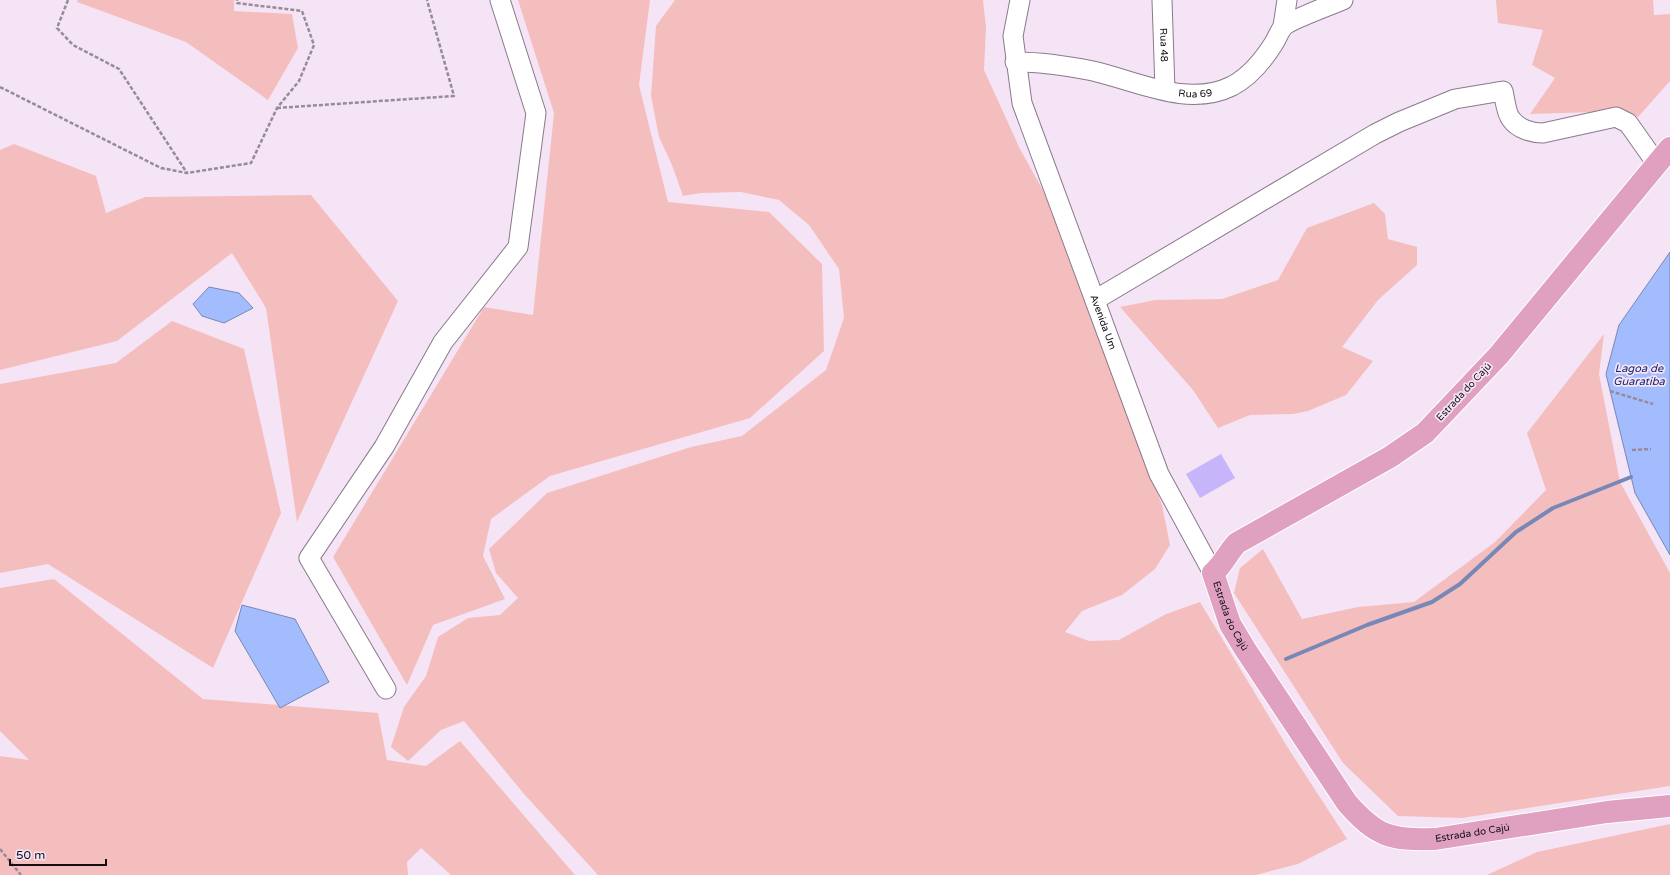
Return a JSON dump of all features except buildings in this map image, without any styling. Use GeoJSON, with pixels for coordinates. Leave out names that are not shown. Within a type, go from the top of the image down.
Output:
{"type":"FeatureCollection","features":[{"type":"Feature","properties":{"kind":"main road","name":"Estrada do Cajú"},"geometry":{"type":"LineString","coordinates":[[1663,156],[1499,355],[1425,433],[1390,457],[1237,543],[1226,554],[1219,568],[1213,573],[1230,624],[1346,803],[1361,819],[1389,837],[1408,840],[1435,839],[1607,812],[1670,806]]}},
{"type":"Feature","properties":{"kind":"street"},"geometry":{"type":"LineString","coordinates":[[386,689],[309,558],[384,447],[443,342],[518,246],[536,113],[500,0]]}},
{"type":"Feature","properties":{"kind":"street","name":"Avenida Um"},"geometry":{"type":"LineString","coordinates":[[1020,0],[1013,36],[1015,62],[1022,103],[1159,474],[1213,573]]}},
{"type":"Feature","properties":{"kind":"street","name":"Rua 48"},"geometry":{"type":"LineString","coordinates":[[1162,0],[1165,90]]}},
{"type":"Feature","properties":{"kind":"street"},"geometry":{"type":"LineString","coordinates":[[1284,26],[1287,0]]}},
{"type":"Feature","properties":{"kind":"street"},"geometry":{"type":"LineString","coordinates":[[1284,26],[1343,0]]}},
{"type":"Feature","properties":{"kind":"street","name":"Rua 69"},"geometry":{"type":"LineString","coordinates":[[1015,62],[1046,63],[1075,67],[1165,90],[1194,95],[1206,94],[1219,92],[1234,85],[1249,73],[1262,60],[1284,26]]}},
{"type":"Feature","properties":{"kind":"street"},"geometry":{"type":"LineString","coordinates":[[1095,300],[1375,134],[1398,122],[1468,96],[1503,91],[1511,119],[1533,133],[1544,133],[1616,118],[1622,119],[1663,156]]}},
{"type":"Feature","properties":{"kind":"path"},"geometry":{"type":"LineString","coordinates":[[68,0],[57,28],[73,45],[119,69],[187,173]]}},
{"type":"Feature","properties":{"kind":"path"},"geometry":{"type":"LineString","coordinates":[[0,86],[161,168],[187,173],[251,163],[277,108],[299,81],[314,45],[302,11],[237,3],[237,0]]}},
{"type":"Feature","properties":{"kind":"path"},"geometry":{"type":"LineString","coordinates":[[277,108],[454,96],[426,0]]}},
{"type":"Feature","properties":{"kind":"path"},"geometry":{"type":"LineString","coordinates":[[1610,391],[1653,404]]}},
{"type":"Feature","properties":{"kind":"path"},"geometry":{"type":"LineString","coordinates":[[1632,450],[1651,449]]}},
{"type":"Feature","properties":{"kind":"path"},"geometry":{"type":"LineString","coordinates":[[0,849],[21,875]]}},
{"type":"Feature","properties":{"kind":"shaded area"},"geometry":{"type":"Polygon","coordinates":[[[78,0],[234,0],[234,11],[292,14],[298,48],[268,100],[186,42],[77,2],[78,0]]]}},
{"type":"Feature","properties":{"kind":"shaded area"},"geometry":{"type":"Polygon","coordinates":[[[518,0],[650,0],[639,85],[668,202],[769,212],[822,264],[824,351],[750,418],[550,476],[491,519],[483,556],[505,599],[433,625],[407,685],[333,557],[484,307],[533,315],[554,113],[518,0]]]}},
{"type":"Feature","properties":{"kind":"shaded area"},"geometry":{"type":"Polygon","coordinates":[[[675,0],[983,0],[986,27],[984,70],[1020,149],[1045,194],[1162,505],[1170,545],[1155,569],[1122,595],[1082,611],[1065,632],[1089,641],[1119,640],[1166,614],[1200,602],[1288,748],[1347,839],[1298,864],[1256,875],[598,875],[524,794],[464,721],[441,730],[408,761],[391,747],[404,707],[426,676],[438,637],[468,618],[500,615],[518,598],[496,573],[489,549],[547,493],[691,447],[742,436],[826,370],[844,318],[839,269],[809,225],[779,200],[741,192],[701,193],[683,196],[672,165],[659,137],[651,96],[656,26],[675,0]]]}},
{"type":"Feature","properties":{"kind":"shaded area"},"geometry":{"type":"Polygon","coordinates":[[[1496,0],[1653,0],[1654,15],[1670,14],[1670,81],[1638,117],[1627,111],[1530,114],[1555,78],[1532,65],[1543,30],[1498,23],[1496,0]]]}},
{"type":"Feature","properties":{"kind":"shaded area"},"geometry":{"type":"Polygon","coordinates":[[[14,144],[96,176],[106,213],[145,197],[311,195],[398,301],[297,522],[266,308],[232,253],[117,341],[0,370],[0,150],[14,144]]]}},
{"type":"Feature","properties":{"kind":"shaded area"},"geometry":{"type":"Polygon","coordinates":[[[1374,203],[1385,214],[1388,239],[1417,247],[1417,265],[1378,300],[1342,347],[1373,361],[1346,395],[1308,411],[1293,414],[1250,415],[1218,428],[1193,390],[1120,307],[1155,300],[1222,299],[1278,280],[1307,228],[1374,203]]]}},
{"type":"Feature","properties":{"kind":"shaded area"},"geometry":{"type":"Polygon","coordinates":[[[172,321],[244,349],[281,513],[213,668],[48,564],[0,573],[0,384],[116,363],[172,321]]]}},
{"type":"Feature","properties":{"kind":"shaded area"},"geometry":{"type":"Polygon","coordinates":[[[1604,334],[1599,374],[1620,482],[1670,573],[1670,786],[1462,818],[1398,816],[1343,763],[1234,593],[1240,568],[1263,549],[1302,619],[1358,607],[1414,602],[1495,542],[1546,490],[1527,433],[1604,334]]]}},
{"type":"Feature","properties":{"kind":"shaded area"},"geometry":{"type":"Polygon","coordinates":[[[54,579],[203,699],[378,713],[387,760],[426,766],[460,741],[575,875],[451,875],[421,848],[407,862],[408,875],[0,875],[0,756],[29,760],[0,731],[0,588],[54,579]]]}},
{"type":"Feature","properties":{"kind":"shaded area"},"geometry":{"type":"Polygon","coordinates":[[[1670,824],[1670,875],[1487,875],[1537,852],[1670,824]]]}},
{"type":"Feature","properties":{"kind":"water","name":"Lagoa de Guaratiba"},"geometry":{"type":"Polygon","coordinates":[[[1670,252],[1670,555],[1635,493],[1606,374],[1619,325],[1670,252]]]}},
{"type":"Feature","properties":{"kind":"water"},"geometry":{"type":"Polygon","coordinates":[[[209,287],[239,293],[253,308],[224,323],[202,316],[193,304],[209,287]]]}},
{"type":"Feature","properties":{"kind":"water"},"geometry":{"type":"Polygon","coordinates":[[[242,605],[295,619],[329,682],[280,708],[235,631],[242,605]]]}},
{"type":"Feature","properties":{"kind":"waterway"},"geometry":{"type":"LineString","coordinates":[[1286,659],[1367,625],[1432,602],[1460,584],[1516,532],[1553,508],[1631,477]]}}]}
